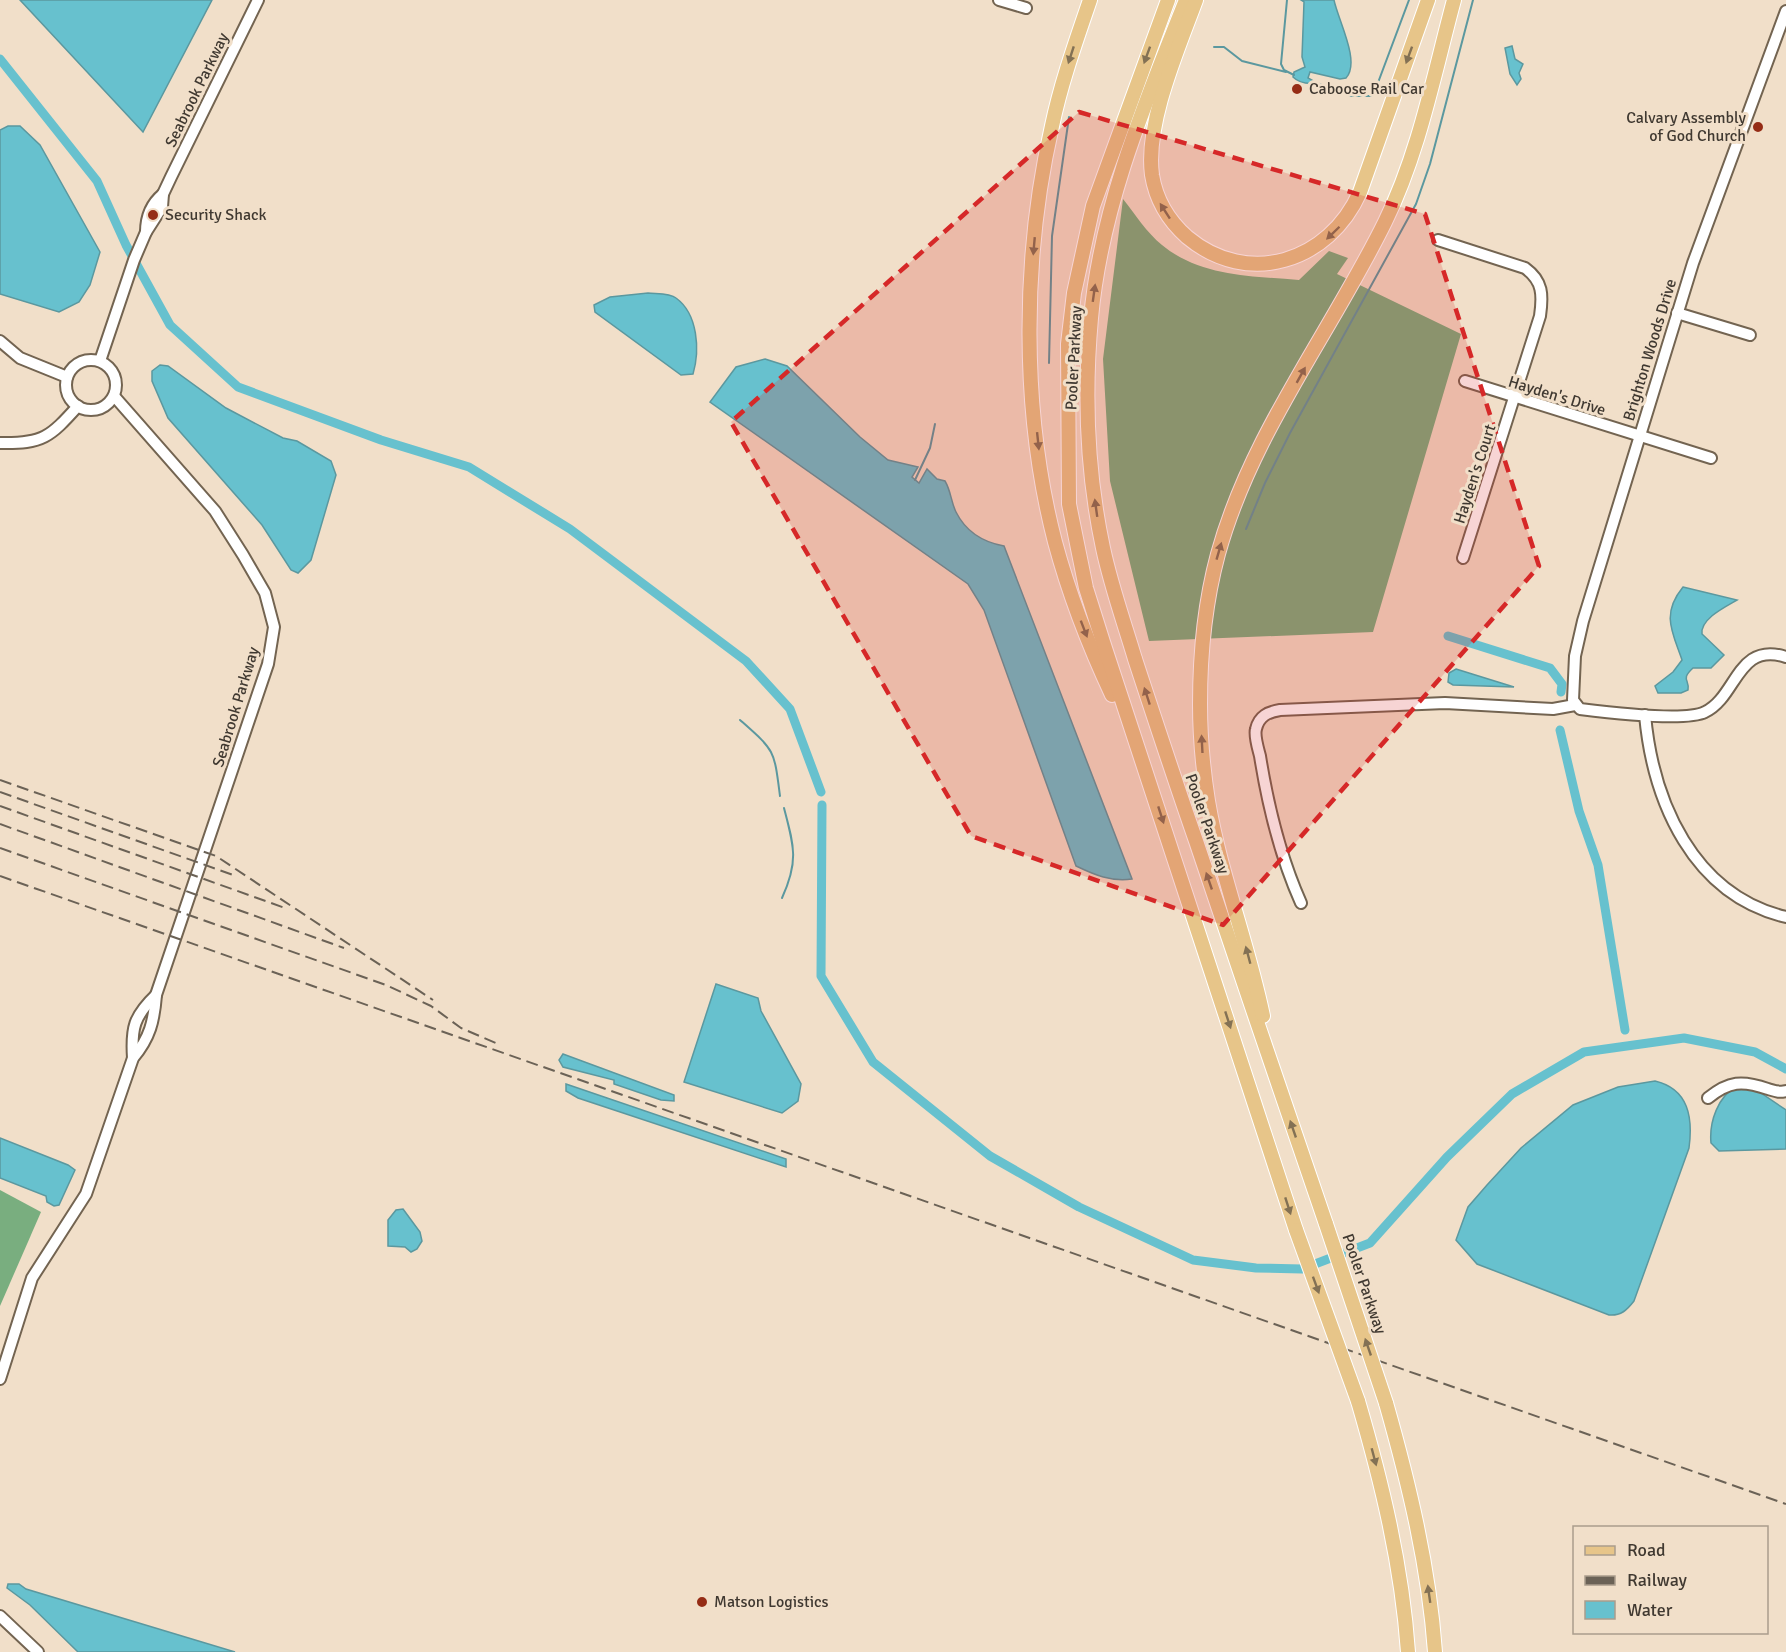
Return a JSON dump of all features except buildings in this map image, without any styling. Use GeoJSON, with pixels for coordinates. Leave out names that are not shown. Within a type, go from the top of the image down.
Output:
{"type":"FeatureCollection","features":[{"type":"Feature","properties":{"kind":"main road"},"geometry":{"type":"LineString","coordinates":[[1090,0],[1058,100],[1041,180],[1031,280],[1030,352],[1040,465],[1055,542],[1090,645],[1142,759]]}},
{"type":"Feature","properties":{"kind":"main road","name":"Pooler Parkway"},"geometry":{"type":"LineString","coordinates":[[1168,0],[1093,206],[1074,293],[1068,344],[1069,504],[1086,588],[1296,1230],[1358,1401],[1388,1515],[1403,1598],[1408,1652]]}},
{"type":"Feature","properties":{"kind":"main road","name":"Pooler Parkway"},"geometry":{"type":"LineString","coordinates":[[1186,0],[1147,102],[1109,212],[1091,315],[1087,423],[1097,511],[1110,578],[1274,1074],[1386,1403],[1403,1464],[1425,1566],[1435,1652]]}},
{"type":"Feature","properties":{"kind":"main road"},"geometry":{"type":"LineString","coordinates":[[1196,0],[1155,123],[1151,147],[1154,187],[1167,214],[1196,244],[1228,260],[1258,263],[1287,260],[1304,254],[1326,240],[1345,221],[1360,192],[1428,0]]}},
{"type":"Feature","properties":{"kind":"main road"},"geometry":{"type":"LineString","coordinates":[[1274,1074],[1261,1006],[1207,793],[1200,704],[1210,586],[1228,522],[1259,450],[1341,303],[1397,195],[1428,97],[1454,0]]}},
{"type":"Feature","properties":{"kind":"street","name":"Seabrook Parkway"},"geometry":{"type":"LineString","coordinates":[[100,361],[146,232],[162,207],[163,194],[258,0]]}},
{"type":"Feature","properties":{"kind":"street"},"geometry":{"type":"LineString","coordinates":[[999,0],[1026,8]]}},
{"type":"Feature","properties":{"kind":"street","name":"Brighton Woods Drive"},"geometry":{"type":"LineString","coordinates":[[1575,705],[1574,671],[1578,639],[1639,436],[1715,197],[1786,11]]}},
{"type":"Feature","properties":{"kind":"street","name":"Hayden's Court"},"geometry":{"type":"LineString","coordinates":[[1438,240],[1525,267],[1535,275],[1541,286],[1540,316],[1463,558]]}},
{"type":"Feature","properties":{"kind":"street"},"geometry":{"type":"LineString","coordinates":[[1677,313],[1750,335]]}},
{"type":"Feature","properties":{"kind":"street"},"geometry":{"type":"LineString","coordinates":[[0,341],[20,358],[67,376]]}},
{"type":"Feature","properties":{"kind":"street"},"geometry":{"type":"LineString","coordinates":[[100,361],[113,372],[116,380],[114,396],[102,408],[85,409],[78,406],[67,393],[67,376],[81,362],[100,361]]}},
{"type":"Feature","properties":{"kind":"street","name":"Hayden's Drive"},"geometry":{"type":"LineString","coordinates":[[1465,381],[1515,399],[1710,458]]}},
{"type":"Feature","properties":{"kind":"street","name":"Seabrook Parkway"},"geometry":{"type":"LineString","coordinates":[[114,396],[215,511],[265,593],[274,627],[268,663],[156,995],[154,1021],[146,1044],[133,1058]]}},
{"type":"Feature","properties":{"kind":"street"},"geometry":{"type":"LineString","coordinates":[[0,443],[34,441],[53,434],[78,406]]}},
{"type":"Feature","properties":{"kind":"street"},"geometry":{"type":"LineString","coordinates":[[1301,903],[1292,883],[1267,803],[1255,730],[1261,718],[1269,712],[1418,703],[1553,709],[1575,705],[1588,710],[1645,715],[1694,715],[1704,713],[1714,706],[1744,666],[1752,659],[1771,654],[1786,657]]}},
{"type":"Feature","properties":{"kind":"street"},"geometry":{"type":"LineString","coordinates":[[1645,715],[1652,768],[1660,794],[1689,850],[1716,880],[1732,893],[1755,908],[1786,917]]}},
{"type":"Feature","properties":{"kind":"street","name":"Seabrook Parkway"},"geometry":{"type":"LineString","coordinates":[[0,1379],[32,1278],[86,1194],[133,1058],[132,1038],[135,1023],[140,1011],[156,995]]}},
{"type":"Feature","properties":{"kind":"street"},"geometry":{"type":"LineString","coordinates":[[1708,1098],[1720,1088],[1735,1082],[1749,1082],[1779,1093],[1786,1091]]}},
{"type":"Feature","properties":{"kind":"street"},"geometry":{"type":"LineString","coordinates":[[0,1616],[38,1652]]}},
{"type":"Feature","properties":{"kind":"highlighted area"},"geometry":{"type":"Polygon","coordinates":[[[1079,112],[1425,214],[1539,566],[1223,925],[971,836],[731,422],[1079,112]]]}},
{"type":"Feature","properties":{"kind":"green space"},"geometry":{"type":"Polygon","coordinates":[[[1123,199],[1146,229],[1162,245],[1177,256],[1193,263],[1245,276],[1299,280],[1329,251],[1348,258],[1337,274],[1461,334],[1373,632],[1149,641],[1110,481],[1103,359],[1123,199]]]}},
{"type":"Feature","properties":{"kind":"green space"},"geometry":{"type":"Polygon","coordinates":[[[0,1190],[41,1212],[0,1306],[0,1190]]]}},
{"type":"Feature","properties":{"kind":"water"},"geometry":{"type":"Polygon","coordinates":[[[20,0],[212,0],[143,132],[20,0]]]}},
{"type":"Feature","properties":{"kind":"water"},"geometry":{"type":"Polygon","coordinates":[[[1301,0],[1334,0],[1350,52],[1350,71],[1346,78],[1340,79],[1310,72],[1308,78],[1317,83],[1311,83],[1301,82],[1293,77],[1294,72],[1305,67],[1302,57],[1304,2],[1301,0]]]}},
{"type":"Feature","properties":{"kind":"water"},"geometry":{"type":"Polygon","coordinates":[[[1512,46],[1515,59],[1523,64],[1519,73],[1521,79],[1517,85],[1510,74],[1505,48],[1512,46]]]}},
{"type":"Feature","properties":{"kind":"water"},"geometry":{"type":"Polygon","coordinates":[[[8,126],[20,126],[40,145],[100,252],[90,285],[79,302],[59,312],[0,294],[0,130],[8,126]]]}},
{"type":"Feature","properties":{"kind":"water"},"geometry":{"type":"Polygon","coordinates":[[[648,293],[673,296],[689,313],[696,344],[693,374],[681,375],[595,312],[594,305],[610,297],[648,293]]]}},
{"type":"Feature","properties":{"kind":"water"},"geometry":{"type":"Polygon","coordinates":[[[765,359],[787,366],[860,437],[888,460],[918,467],[912,477],[919,483],[927,469],[937,479],[945,481],[956,512],[965,525],[982,539],[1004,546],[1132,879],[1117,880],[1103,877],[1076,866],[984,610],[968,584],[710,402],[736,367],[765,359]]]}},
{"type":"Feature","properties":{"kind":"water"},"geometry":{"type":"Polygon","coordinates":[[[160,365],[168,366],[226,408],[283,438],[297,441],[331,461],[336,475],[311,560],[298,573],[291,570],[262,525],[168,418],[152,381],[152,371],[160,365]]]}},
{"type":"Feature","properties":{"kind":"water"},"geometry":{"type":"Polygon","coordinates":[[[1683,587],[1737,600],[1709,618],[1702,629],[1702,634],[1724,655],[1711,668],[1693,668],[1686,677],[1688,690],[1681,693],[1658,693],[1655,686],[1673,672],[1682,660],[1672,631],[1670,614],[1676,597],[1683,587]]]}},
{"type":"Feature","properties":{"kind":"water"},"geometry":{"type":"Polygon","coordinates":[[[1456,669],[1514,687],[1453,685],[1448,682],[1449,673],[1456,669]]]}},
{"type":"Feature","properties":{"kind":"water"},"geometry":{"type":"Polygon","coordinates":[[[716,984],[758,998],[761,1011],[801,1084],[798,1101],[782,1113],[684,1082],[716,984]]]}},
{"type":"Feature","properties":{"kind":"water"},"geometry":{"type":"Polygon","coordinates":[[[563,1054],[674,1095],[674,1101],[661,1100],[614,1084],[614,1080],[563,1067],[559,1060],[563,1054]]]}},
{"type":"Feature","properties":{"kind":"water"},"geometry":{"type":"Polygon","coordinates":[[[1655,1081],[1666,1085],[1682,1098],[1689,1116],[1689,1148],[1634,1301],[1629,1307],[1623,1312],[1609,1315],[1477,1264],[1456,1240],[1468,1207],[1521,1148],[1573,1105],[1618,1087],[1655,1081]]]}},
{"type":"Feature","properties":{"kind":"water"},"geometry":{"type":"Polygon","coordinates":[[[566,1084],[786,1159],[786,1167],[578,1098],[566,1091],[566,1084]]]}},
{"type":"Feature","properties":{"kind":"water"},"geometry":{"type":"Polygon","coordinates":[[[1737,1086],[1752,1087],[1786,1110],[1786,1149],[1719,1151],[1711,1143],[1716,1110],[1730,1090],[1737,1086]]]}},
{"type":"Feature","properties":{"kind":"water"},"geometry":{"type":"Polygon","coordinates":[[[0,1138],[68,1165],[75,1170],[59,1205],[54,1206],[47,1202],[46,1196],[0,1178],[0,1138]]]}},
{"type":"Feature","properties":{"kind":"water"},"geometry":{"type":"Polygon","coordinates":[[[403,1209],[420,1232],[422,1241],[417,1249],[411,1252],[405,1247],[388,1246],[388,1220],[396,1210],[403,1209]]]}},
{"type":"Feature","properties":{"kind":"water"},"geometry":{"type":"Polygon","coordinates":[[[8,1584],[19,1584],[26,1589],[235,1652],[78,1652],[30,1605],[7,1588],[8,1584]]]}},
{"type":"Feature","properties":{"kind":"waterway"},"geometry":{"type":"LineString","coordinates":[[1287,0],[1281,64],[1284,70],[1294,75]]}},
{"type":"Feature","properties":{"kind":"waterway"},"geometry":{"type":"LineString","coordinates":[[1317,83],[1351,96],[1373,96],[1409,0]]}},
{"type":"Feature","properties":{"kind":"waterway"},"geometry":{"type":"LineString","coordinates":[[1246,529],[1265,483],[1290,433],[1416,204],[1430,164],[1473,0]]}},
{"type":"Feature","properties":{"kind":"waterway"},"geometry":{"type":"LineString","coordinates":[[1214,47],[1224,47],[1242,61],[1286,72]]}},
{"type":"Feature","properties":{"kind":"waterway"},"geometry":{"type":"LineString","coordinates":[[0,59],[97,181],[126,245],[170,325],[238,387],[381,440],[469,467],[570,529],[746,661],[790,709],[821,792]]}},
{"type":"Feature","properties":{"kind":"waterway"},"geometry":{"type":"LineString","coordinates":[[1049,363],[1052,236],[1069,117]]}},
{"type":"Feature","properties":{"kind":"waterway"},"geometry":{"type":"LineString","coordinates":[[915,480],[930,448],[935,424]]}},
{"type":"Feature","properties":{"kind":"waterway"},"geometry":{"type":"LineString","coordinates":[[1448,636],[1550,668],[1562,684],[1561,692]]}},
{"type":"Feature","properties":{"kind":"waterway"},"geometry":{"type":"LineString","coordinates":[[740,720],[760,738],[771,752],[780,796]]}},
{"type":"Feature","properties":{"kind":"waterway"},"geometry":{"type":"LineString","coordinates":[[1560,730],[1579,811],[1598,865],[1625,1030]]}},
{"type":"Feature","properties":{"kind":"waterway"},"geometry":{"type":"LineString","coordinates":[[822,805],[821,976],[873,1062],[990,1156],[1079,1207],[1193,1260],[1256,1268],[1302,1269],[1370,1243],[1447,1157],[1512,1094],[1584,1052],[1684,1038],[1755,1052],[1786,1069]]}},
{"type":"Feature","properties":{"kind":"waterway"},"geometry":{"type":"LineString","coordinates":[[782,898],[793,863],[792,843],[784,808]]}},
{"type":"Feature","properties":{"kind":"railway"},"geometry":{"type":"LineString","coordinates":[[0,780],[216,856],[433,1000]]}},
{"type":"Feature","properties":{"kind":"railway"},"geometry":{"type":"LineString","coordinates":[[0,792],[236,876]]}},
{"type":"Feature","properties":{"kind":"railway"},"geometry":{"type":"LineString","coordinates":[[0,806],[285,908]]}},
{"type":"Feature","properties":{"kind":"railway"},"geometry":{"type":"LineString","coordinates":[[0,824],[344,948]]}},
{"type":"Feature","properties":{"kind":"railway"},"geometry":{"type":"LineString","coordinates":[[0,848],[386,985],[431,1006],[461,1028],[498,1044]]}},
{"type":"Feature","properties":{"kind":"railway"},"geometry":{"type":"LineString","coordinates":[[0,876],[1786,1504]]}},
{"type":"Feature","properties":{"kind":"place","name":"Caboose Rail Car"},"geometry":{"type":"Point","coordinates":[1297,89]}},
{"type":"Feature","properties":{"kind":"place","name":"Calvary Assembly of God Church"},"geometry":{"type":"Point","coordinates":[1758,127]}},
{"type":"Feature","properties":{"kind":"place","name":"Security Shack"},"geometry":{"type":"Point","coordinates":[153,215]}},
{"type":"Feature","properties":{"kind":"place","name":"Matson Logistics"},"geometry":{"type":"Point","coordinates":[702,1602]}}]}
